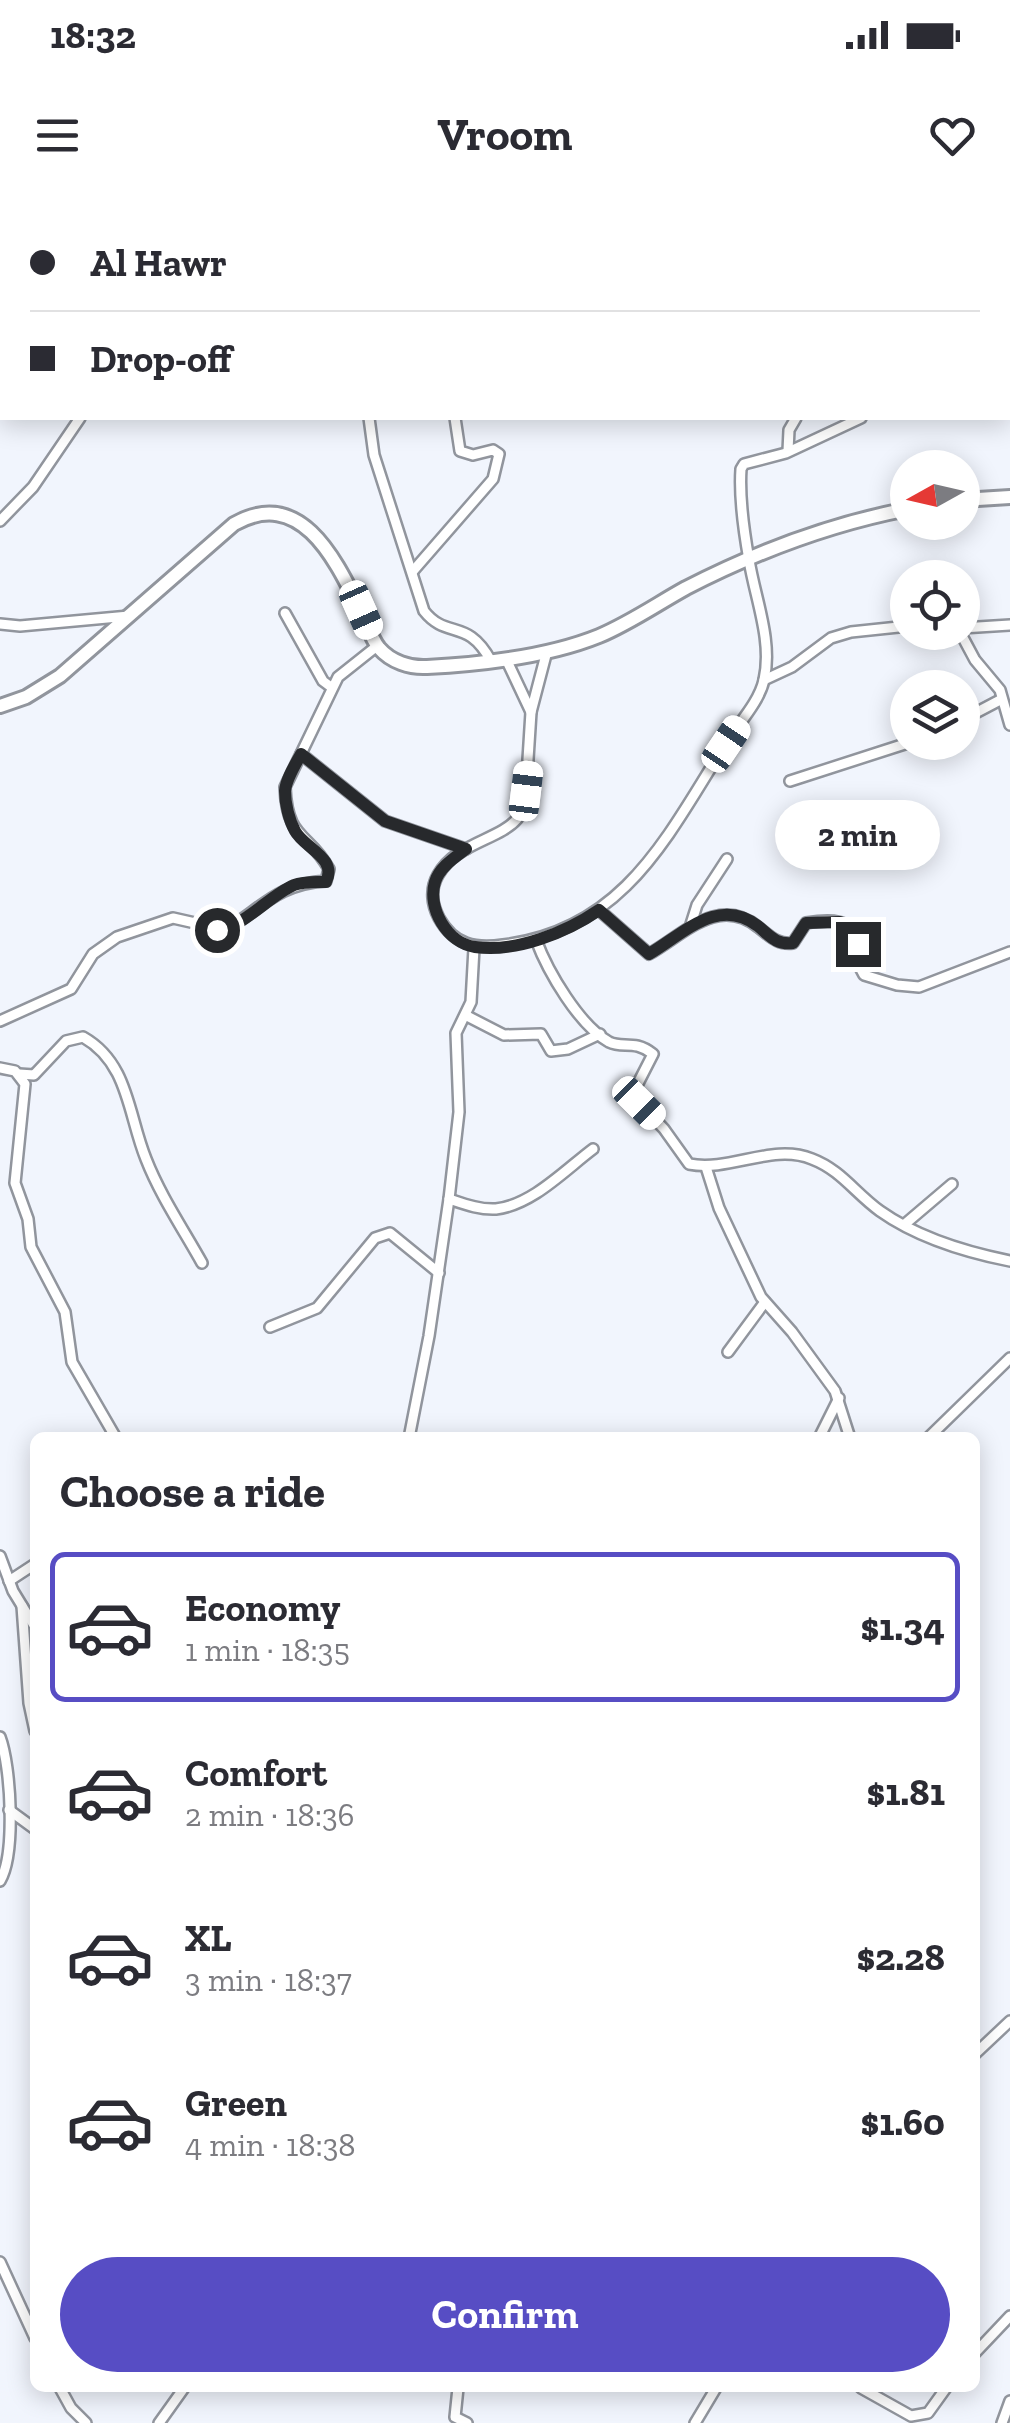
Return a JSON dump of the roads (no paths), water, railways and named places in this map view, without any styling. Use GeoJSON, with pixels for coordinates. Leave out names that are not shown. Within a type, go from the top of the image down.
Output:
{"type":"FeatureCollection","features":[{"type":"Feature","properties":{"kind":"main road"},"geometry":{"type":"LineString","coordinates":[[980,499],[1010,498]]}},
{"type":"Feature","properties":{"kind":"main road"},"geometry":{"type":"LineString","coordinates":[[0,706],[43,688],[132,616],[234,524],[257,513],[298,521],[320,540],[347,583],[377,646],[394,660],[422,667],[547,651],[599,636],[749,560],[838,524],[890,512]]}},
{"type":"Feature","properties":{"kind":"street"},"geometry":{"type":"LineString","coordinates":[[0,520],[33,487],[79,420]]}},
{"type":"Feature","properties":{"kind":"street"},"geometry":{"type":"LineString","coordinates":[[369,420],[374,454],[428,616],[476,638],[491,660]]}},
{"type":"Feature","properties":{"kind":"street"},"geometry":{"type":"LineString","coordinates":[[413,570],[493,479],[499,465],[499,454],[493,450],[473,455],[460,451],[455,420]]}},
{"type":"Feature","properties":{"kind":"street"},"geometry":{"type":"LineString","coordinates":[[788,452],[789,430],[795,420]]}},
{"type":"Feature","properties":{"kind":"street"},"geometry":{"type":"LineString","coordinates":[[547,651],[531,712],[526,791],[518,819],[466,849],[435,879],[432,898],[446,930],[474,948],[536,940],[576,926],[628,884],[663,844],[764,680],[765,642],[749,560],[741,469],[857,420]]}},
{"type":"Feature","properties":{"kind":"street"},"geometry":{"type":"LineString","coordinates":[[285,613],[323,682],[331,688]]}},
{"type":"Feature","properties":{"kind":"street"},"geometry":{"type":"LineString","coordinates":[[0,624],[20,626],[132,616]]}},
{"type":"Feature","properties":{"kind":"street"},"geometry":{"type":"LineString","coordinates":[[980,628],[1010,625]]}},
{"type":"Feature","properties":{"kind":"street"},"geometry":{"type":"LineString","coordinates":[[764,680],[792,667],[831,638],[890,627]]}},
{"type":"Feature","properties":{"kind":"street"},"geometry":{"type":"LineString","coordinates":[[0,1021],[71,989],[93,954],[117,938],[172,918],[226,930],[290,886],[326,882],[329,869],[323,858],[296,834],[285,787],[331,688],[356,660],[377,646]]}},
{"type":"Feature","properties":{"kind":"street"},"geometry":{"type":"LineString","coordinates":[[970,650],[1004,694],[1010,725]]}},
{"type":"Feature","properties":{"kind":"street"},"geometry":{"type":"LineString","coordinates":[[506,658],[531,712]]}},
{"type":"Feature","properties":{"kind":"street"},"geometry":{"type":"LineString","coordinates":[[980,709],[1004,694]]}},
{"type":"Feature","properties":{"kind":"street"},"geometry":{"type":"LineString","coordinates":[[790,781],[890,749]]}},
{"type":"Feature","properties":{"kind":"street"},"geometry":{"type":"LineString","coordinates":[[301,754],[385,821],[466,849]]}},
{"type":"Feature","properties":{"kind":"street"},"geometry":{"type":"LineString","coordinates":[[691,924],[697,904],[727,860]]}},
{"type":"Feature","properties":{"kind":"street"},"geometry":{"type":"LineString","coordinates":[[599,910],[649,954],[691,924],[732,914],[754,923],[772,940],[787,944],[793,943],[806,923],[846,923],[856,932],[856,960],[864,974],[897,985],[918,987],[1010,952]]}},
{"type":"Feature","properties":{"kind":"street"},"geometry":{"type":"LineString","coordinates":[[536,940],[556,981],[600,1034],[613,1044],[630,1042],[653,1054],[632,1095],[664,1129],[689,1164],[706,1167],[776,1154],[798,1154],[842,1174],[878,1210],[952,1248],[1010,1261]]}},
{"type":"Feature","properties":{"kind":"street"},"geometry":{"type":"LineString","coordinates":[[410,1432],[448,1199],[459,1112],[455,1043],[471,1002],[474,948]]}},
{"type":"Feature","properties":{"kind":"street"},"geometry":{"type":"LineString","coordinates":[[466,1016],[504,1035],[541,1034],[551,1051],[568,1049],[600,1034]]}},
{"type":"Feature","properties":{"kind":"street"},"geometry":{"type":"LineString","coordinates":[[0,1068],[34,1074],[66,1041],[83,1037],[107,1054],[120,1074],[146,1160],[202,1263]]}},
{"type":"Feature","properties":{"kind":"street"},"geometry":{"type":"LineString","coordinates":[[20,1074],[25,1090],[15,1183],[28,1219],[32,1252],[65,1312],[72,1362],[113,1432]]}},
{"type":"Feature","properties":{"kind":"street"},"geometry":{"type":"LineString","coordinates":[[448,1199],[475,1207],[509,1206],[528,1198],[592,1149]]}},
{"type":"Feature","properties":{"kind":"street"},"geometry":{"type":"LineString","coordinates":[[706,1167],[719,1208],[765,1302],[792,1332],[839,1398],[848,1432]]}},
{"type":"Feature","properties":{"kind":"street"},"geometry":{"type":"LineString","coordinates":[[906,1224],[952,1184]]}},
{"type":"Feature","properties":{"kind":"street"},"geometry":{"type":"LineString","coordinates":[[270,1327],[317,1308],[375,1238],[390,1233],[438,1273]]}},
{"type":"Feature","properties":{"kind":"street"},"geometry":{"type":"LineString","coordinates":[[728,1352],[765,1302]]}},
{"type":"Feature","properties":{"kind":"street"},"geometry":{"type":"LineString","coordinates":[[934,1432],[1010,1358]]}},
{"type":"Feature","properties":{"kind":"street"},"geometry":{"type":"LineString","coordinates":[[822,1432],[839,1398]]}},
{"type":"Feature","properties":{"kind":"street"},"geometry":{"type":"LineString","coordinates":[[0,1556],[30,1619]]}},
{"type":"Feature","properties":{"kind":"street"},"geometry":{"type":"LineString","coordinates":[[9,1581],[30,1567]]}},
{"type":"Feature","properties":{"kind":"street"},"geometry":{"type":"LineString","coordinates":[[22,1606],[30,1708]]}},
{"type":"Feature","properties":{"kind":"street"},"geometry":{"type":"LineString","coordinates":[[0,1737],[5,1753],[10,1855],[0,1881]]}},
{"type":"Feature","properties":{"kind":"street"},"geometry":{"type":"LineString","coordinates":[[9,1810],[30,1825]]}},
{"type":"Feature","properties":{"kind":"street"},"geometry":{"type":"LineString","coordinates":[[980,2049],[1010,2022]]}},
{"type":"Feature","properties":{"kind":"street"},"geometry":{"type":"LineString","coordinates":[[0,2262],[30,2327]]}},
{"type":"Feature","properties":{"kind":"street"},"geometry":{"type":"LineString","coordinates":[[980,2348],[1010,2316]]}},
{"type":"Feature","properties":{"kind":"street"},"geometry":{"type":"LineString","coordinates":[[62,2392],[86,2423]]}},
{"type":"Feature","properties":{"kind":"street"},"geometry":{"type":"LineString","coordinates":[[159,2423],[181,2392]]}},
{"type":"Feature","properties":{"kind":"street"},"geometry":{"type":"LineString","coordinates":[[457,2392],[453,2411],[455,2417],[466,2423]]}},
{"type":"Feature","properties":{"kind":"street"},"geometry":{"type":"LineString","coordinates":[[695,2423],[714,2392]]}},
{"type":"Feature","properties":{"kind":"street"},"geometry":{"type":"LineString","coordinates":[[868,2392],[911,2416],[928,2413],[943,2392]]}},
{"type":"Feature","properties":{"kind":"street"},"geometry":{"type":"LineString","coordinates":[[1002,2423],[1010,2402]]}}]}
